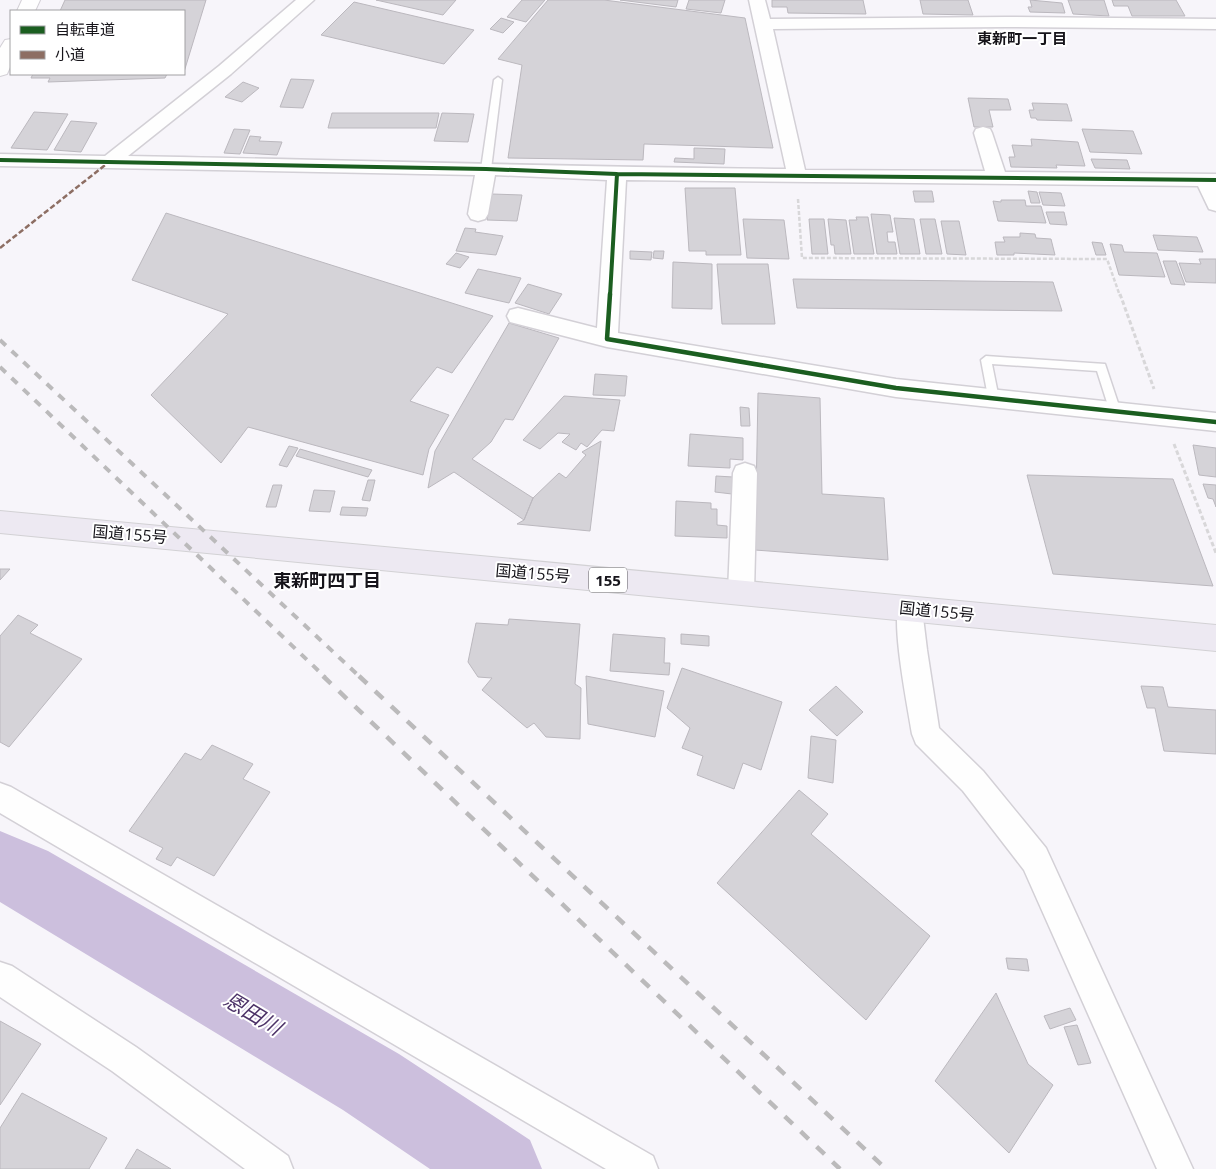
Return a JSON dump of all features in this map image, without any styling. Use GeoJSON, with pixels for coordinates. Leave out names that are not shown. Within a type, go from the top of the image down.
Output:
{"type":"FeatureCollection","features":[{"type":"Feature","properties":{"kind":"highway","name":"国道155号"},"geometry":{"type":"LineString","coordinates":[[0,522],[1216,638]]}},
{"type":"Feature","properties":{"kind":"street"},"geometry":{"type":"LineString","coordinates":[[109,162],[225,70],[306,0]]}},
{"type":"Feature","properties":{"kind":"street"},"geometry":{"type":"LineString","coordinates":[[757,0],[797,176]]}},
{"type":"Feature","properties":{"kind":"street"},"geometry":{"type":"LineString","coordinates":[[763,24],[1004,14],[1216,24]]}},
{"type":"Feature","properties":{"kind":"street"},"geometry":{"type":"LineString","coordinates":[[0,70],[10,46]]}},
{"type":"Feature","properties":{"kind":"street"},"geometry":{"type":"LineString","coordinates":[[983,133],[997,178]]}},
{"type":"Feature","properties":{"kind":"street"},"geometry":{"type":"LineString","coordinates":[[0,160],[486,169],[617,174],[1211,180],[1216,204]]}},
{"type":"Feature","properties":{"kind":"street"},"geometry":{"type":"LineString","coordinates":[[478,214],[486,169]]}},
{"type":"Feature","properties":{"kind":"street"},"geometry":{"type":"LineString","coordinates":[[607,339],[617,174]]}},
{"type":"Feature","properties":{"kind":"street"},"geometry":{"type":"LineString","coordinates":[[518,316],[607,339],[896,388],[1216,422]]}},
{"type":"Feature","properties":{"kind":"street"},"geometry":{"type":"LineString","coordinates":[[741,592],[745,473]]}},
{"type":"Feature","properties":{"kind":"street"},"geometry":{"type":"LineString","coordinates":[[909,609],[913,650],[926,734],[973,781],[1035,859],[1175,1169]]}},
{"type":"Feature","properties":{"kind":"street"},"geometry":{"type":"LineString","coordinates":[[0,797],[640,1169]]}},
{"type":"Feature","properties":{"kind":"street"},"geometry":{"type":"LineString","coordinates":[[0,978],[124,1059],[276,1169]]}},
{"type":"Feature","properties":{"kind":"lane"},"geometry":{"type":"LineString","coordinates":[[486,169],[498,80]]}},
{"type":"Feature","properties":{"kind":"lane"},"geometry":{"type":"LineString","coordinates":[[993,399],[986,360],[1101,367],[1115,412]]}},
{"type":"Feature","properties":{"kind":"path"},"geometry":{"type":"LineString","coordinates":[[797,176],[802,258],[1107,259],[1216,553]]}},
{"type":"Feature","properties":{"kind":"building"},"geometry":{"type":"Polygon","coordinates":[[[65,0],[206,0],[185,69],[185,10],[60,10],[65,0]]]}},
{"type":"Feature","properties":{"kind":"building"},"geometry":{"type":"Polygon","coordinates":[[[376,0],[456,0],[443,15],[376,0]]]}},
{"type":"Feature","properties":{"kind":"building"},"geometry":{"type":"Polygon","coordinates":[[[522,0],[545,0],[526,22],[507,17],[522,0]]]}},
{"type":"Feature","properties":{"kind":"building"},"geometry":{"type":"Polygon","coordinates":[[[548,0],[604,0],[745,18],[773,148],[644,144],[643,160],[508,158],[522,65],[498,59],[548,0]]]}},
{"type":"Feature","properties":{"kind":"building"},"geometry":{"type":"Polygon","coordinates":[[[620,0],[678,0],[676,7],[620,0]]]}},
{"type":"Feature","properties":{"kind":"building"},"geometry":{"type":"Polygon","coordinates":[[[689,0],[725,0],[721,13],[686,9],[689,0]]]}},
{"type":"Feature","properties":{"kind":"building"},"geometry":{"type":"Polygon","coordinates":[[[772,0],[863,0],[866,14],[788,13],[787,7],[772,7],[772,0]]]}},
{"type":"Feature","properties":{"kind":"building"},"geometry":{"type":"Polygon","coordinates":[[[920,0],[968,0],[973,15],[923,14],[920,0]]]}},
{"type":"Feature","properties":{"kind":"building"},"geometry":{"type":"Polygon","coordinates":[[[1030,0],[1062,3],[1065,13],[1030,12],[1028,7],[1032,7],[1030,0]]]}},
{"type":"Feature","properties":{"kind":"building"},"geometry":{"type":"Polygon","coordinates":[[[1068,0],[1104,0],[1109,16],[1073,14],[1068,0]]]}},
{"type":"Feature","properties":{"kind":"building"},"geometry":{"type":"Polygon","coordinates":[[[1112,0],[1176,0],[1185,16],[1132,16],[1128,6],[1114,6],[1112,0]]]}},
{"type":"Feature","properties":{"kind":"building"},"geometry":{"type":"Polygon","coordinates":[[[354,2],[474,30],[444,64],[321,35],[354,2]]]}},
{"type":"Feature","properties":{"kind":"building"},"geometry":{"type":"Polygon","coordinates":[[[501,18],[514,22],[503,33],[490,29],[501,18]]]}},
{"type":"Feature","properties":{"kind":"building"},"geometry":{"type":"Polygon","coordinates":[[[32,75],[166,75],[165,78],[48,82],[50,78],[31,78],[32,75]]]}},
{"type":"Feature","properties":{"kind":"building"},"geometry":{"type":"Polygon","coordinates":[[[291,79],[314,80],[303,108],[280,107],[291,79]]]}},
{"type":"Feature","properties":{"kind":"building"},"geometry":{"type":"Polygon","coordinates":[[[243,82],[259,88],[242,102],[225,97],[243,82]]]}},
{"type":"Feature","properties":{"kind":"building"},"geometry":{"type":"Polygon","coordinates":[[[968,98],[1008,99],[1011,110],[989,110],[993,127],[974,127],[968,98]]]}},
{"type":"Feature","properties":{"kind":"building"},"geometry":{"type":"Polygon","coordinates":[[[1032,103],[1067,104],[1072,121],[1037,120],[1036,118],[1031,118],[1029,110],[1034,110],[1032,103]]]}},
{"type":"Feature","properties":{"kind":"building"},"geometry":{"type":"Polygon","coordinates":[[[34,112],[68,114],[47,150],[11,148],[34,112]]]}},
{"type":"Feature","properties":{"kind":"building"},"geometry":{"type":"Polygon","coordinates":[[[332,113],[439,113],[436,128],[328,128],[332,113]]]}},
{"type":"Feature","properties":{"kind":"building"},"geometry":{"type":"Polygon","coordinates":[[[442,113],[474,114],[468,142],[434,141],[442,113]]]}},
{"type":"Feature","properties":{"kind":"building"},"geometry":{"type":"Polygon","coordinates":[[[71,121],[97,123],[81,152],[54,150],[71,121]]]}},
{"type":"Feature","properties":{"kind":"building"},"geometry":{"type":"Polygon","coordinates":[[[234,129],[250,130],[240,154],[224,153],[234,129]]]}},
{"type":"Feature","properties":{"kind":"building"},"geometry":{"type":"Polygon","coordinates":[[[1082,129],[1133,131],[1142,154],[1090,152],[1082,129]]]}},
{"type":"Feature","properties":{"kind":"building"},"geometry":{"type":"Polygon","coordinates":[[[250,136],[261,137],[259,141],[282,142],[277,155],[243,153],[250,136]]]}},
{"type":"Feature","properties":{"kind":"building"},"geometry":{"type":"Polygon","coordinates":[[[1031,139],[1078,142],[1085,166],[1056,165],[1057,168],[1011,167],[1009,157],[1015,157],[1012,145],[1032,146],[1031,139]]]}},
{"type":"Feature","properties":{"kind":"building"},"geometry":{"type":"Polygon","coordinates":[[[694,148],[725,149],[724,164],[674,162],[675,158],[694,159],[694,148]]]}},
{"type":"Feature","properties":{"kind":"building"},"geometry":{"type":"Polygon","coordinates":[[[1091,159],[1127,160],[1130,169],[1095,168],[1091,159]]]}},
{"type":"Feature","properties":{"kind":"building"},"geometry":{"type":"Polygon","coordinates":[[[685,188],[735,188],[741,255],[706,255],[706,251],[689,251],[685,188]]]}},
{"type":"Feature","properties":{"kind":"building"},"geometry":{"type":"Polygon","coordinates":[[[913,191],[932,191],[934,202],[915,202],[913,191]]]}},
{"type":"Feature","properties":{"kind":"building"},"geometry":{"type":"Polygon","coordinates":[[[1028,191],[1037,192],[1040,203],[1031,203],[1028,191]]]}},
{"type":"Feature","properties":{"kind":"building"},"geometry":{"type":"Polygon","coordinates":[[[1039,192],[1061,193],[1065,206],[1043,205],[1039,192]]]}},
{"type":"Feature","properties":{"kind":"building"},"geometry":{"type":"Polygon","coordinates":[[[492,194],[522,195],[517,221],[487,220],[492,194]]]}},
{"type":"Feature","properties":{"kind":"building"},"geometry":{"type":"Polygon","coordinates":[[[1001,200],[1025,200],[1026,206],[1041,206],[1046,223],[998,221],[993,201],[1001,202],[1001,200]]]}},
{"type":"Feature","properties":{"kind":"building"},"geometry":{"type":"Polygon","coordinates":[[[1046,212],[1064,212],[1067,225],[1050,224],[1046,212]]]}},
{"type":"Feature","properties":{"kind":"building"},"geometry":{"type":"Polygon","coordinates":[[[166,213],[493,316],[452,373],[437,367],[410,401],[449,415],[429,449],[423,475],[248,427],[221,463],[151,395],[228,314],[132,280],[166,213]]]}},
{"type":"Feature","properties":{"kind":"building"},"geometry":{"type":"Polygon","coordinates":[[[871,214],[890,215],[893,232],[887,232],[888,242],[895,242],[897,254],[877,254],[871,214]]]}},
{"type":"Feature","properties":{"kind":"building"},"geometry":{"type":"Polygon","coordinates":[[[856,217],[868,217],[874,254],[854,254],[849,220],[857,220],[856,217]]]}},
{"type":"Feature","properties":{"kind":"building"},"geometry":{"type":"Polygon","coordinates":[[[894,218],[914,219],[920,254],[900,254],[894,218]]]}},
{"type":"Feature","properties":{"kind":"building"},"geometry":{"type":"Polygon","coordinates":[[[743,219],[784,220],[789,259],[747,258],[743,219]]]}},
{"type":"Feature","properties":{"kind":"building"},"geometry":{"type":"Polygon","coordinates":[[[809,219],[824,219],[828,254],[812,254],[809,219]]]}},
{"type":"Feature","properties":{"kind":"building"},"geometry":{"type":"Polygon","coordinates":[[[828,219],[846,220],[851,254],[835,254],[834,245],[831,245],[828,219]]]}},
{"type":"Feature","properties":{"kind":"building"},"geometry":{"type":"Polygon","coordinates":[[[920,219],[935,219],[942,254],[926,254],[920,219]]]}},
{"type":"Feature","properties":{"kind":"building"},"geometry":{"type":"Polygon","coordinates":[[[941,221],[959,221],[966,255],[947,254],[941,221]]]}},
{"type":"Feature","properties":{"kind":"building"},"geometry":{"type":"Polygon","coordinates":[[[465,228],[476,229],[475,232],[503,236],[496,255],[456,251],[465,228]]]}},
{"type":"Feature","properties":{"kind":"building"},"geometry":{"type":"Polygon","coordinates":[[[1020,233],[1035,234],[1036,238],[1051,239],[1055,255],[1014,253],[1014,255],[997,255],[995,242],[1005,242],[1003,237],[1020,237],[1020,233]]]}},
{"type":"Feature","properties":{"kind":"building"},"geometry":{"type":"Polygon","coordinates":[[[1153,235],[1197,237],[1203,252],[1158,250],[1153,235]]]}},
{"type":"Feature","properties":{"kind":"building"},"geometry":{"type":"Polygon","coordinates":[[[1092,242],[1102,243],[1106,255],[1096,255],[1092,242]]]}},
{"type":"Feature","properties":{"kind":"building"},"geometry":{"type":"Polygon","coordinates":[[[1110,244],[1122,245],[1124,252],[1157,253],[1165,277],[1119,275],[1110,244]]]}},
{"type":"Feature","properties":{"kind":"building"},"geometry":{"type":"Polygon","coordinates":[[[630,251],[652,252],[651,260],[630,259],[630,251]]]}},
{"type":"Feature","properties":{"kind":"building"},"geometry":{"type":"Polygon","coordinates":[[[654,251],[664,251],[663,259],[653,258],[654,251]]]}},
{"type":"Feature","properties":{"kind":"building"},"geometry":{"type":"Polygon","coordinates":[[[456,253],[469,257],[460,268],[446,264],[456,253]]]}},
{"type":"Feature","properties":{"kind":"building"},"geometry":{"type":"Polygon","coordinates":[[[1199,259],[1216,259],[1216,283],[1186,282],[1179,263],[1201,264],[1199,259]]]}},
{"type":"Feature","properties":{"kind":"building"},"geometry":{"type":"Polygon","coordinates":[[[1163,261],[1176,261],[1185,285],[1171,284],[1163,261]]]}},
{"type":"Feature","properties":{"kind":"building"},"geometry":{"type":"Polygon","coordinates":[[[673,262],[712,264],[712,309],[672,308],[673,262]]]}},
{"type":"Feature","properties":{"kind":"building"},"geometry":{"type":"Polygon","coordinates":[[[717,264],[768,264],[775,324],[722,324],[717,264]]]}},
{"type":"Feature","properties":{"kind":"building"},"geometry":{"type":"Polygon","coordinates":[[[478,269],[521,278],[509,303],[465,293],[478,269]]]}},
{"type":"Feature","properties":{"kind":"building"},"geometry":{"type":"Polygon","coordinates":[[[793,279],[1053,282],[1062,311],[797,308],[793,279]]]}},
{"type":"Feature","properties":{"kind":"building"},"geometry":{"type":"Polygon","coordinates":[[[528,284],[562,294],[549,314],[515,303],[528,284]]]}},
{"type":"Feature","properties":{"kind":"building"},"geometry":{"type":"Polygon","coordinates":[[[509,323],[559,338],[513,420],[505,419],[491,442],[472,459],[533,498],[524,520],[454,472],[428,488],[435,451],[509,323]]]}},
{"type":"Feature","properties":{"kind":"building"},"geometry":{"type":"Polygon","coordinates":[[[595,374],[627,376],[625,396],[593,395],[595,374]]]}},
{"type":"Feature","properties":{"kind":"building"},"geometry":{"type":"Polygon","coordinates":[[[758,393],[820,398],[822,494],[884,498],[888,560],[755,550],[758,393]]]}},
{"type":"Feature","properties":{"kind":"building"},"geometry":{"type":"Polygon","coordinates":[[[564,396],[620,400],[614,431],[602,430],[587,447],[581,443],[576,450],[562,442],[570,434],[558,433],[540,449],[523,440],[564,396]]]}},
{"type":"Feature","properties":{"kind":"building"},"geometry":{"type":"Polygon","coordinates":[[[740,407],[749,408],[750,426],[741,426],[740,407]]]}},
{"type":"Feature","properties":{"kind":"building"},"geometry":{"type":"Polygon","coordinates":[[[690,434],[743,438],[743,460],[730,459],[730,468],[688,466],[690,434]]]}},
{"type":"Feature","properties":{"kind":"building"},"geometry":{"type":"Polygon","coordinates":[[[601,441],[590,531],[517,524],[524,520],[533,498],[559,473],[566,478],[586,455],[582,452],[601,441]]]}},
{"type":"Feature","properties":{"kind":"building"},"geometry":{"type":"Polygon","coordinates":[[[1193,445],[1216,448],[1216,477],[1199,475],[1193,445]]]}},
{"type":"Feature","properties":{"kind":"building"},"geometry":{"type":"Polygon","coordinates":[[[289,446],[298,448],[287,467],[279,465],[289,446]]]}},
{"type":"Feature","properties":{"kind":"building"},"geometry":{"type":"Polygon","coordinates":[[[300,449],[372,470],[368,477],[296,456],[300,449]]]}},
{"type":"Feature","properties":{"kind":"building"},"geometry":{"type":"Polygon","coordinates":[[[1027,475],[1173,479],[1213,586],[1053,574],[1027,475]]]}},
{"type":"Feature","properties":{"kind":"building"},"geometry":{"type":"Polygon","coordinates":[[[716,476],[733,477],[732,494],[715,492],[716,476]]]}},
{"type":"Feature","properties":{"kind":"building"},"geometry":{"type":"Polygon","coordinates":[[[368,480],[375,480],[370,501],[362,500],[368,480]]]}},
{"type":"Feature","properties":{"kind":"building"},"geometry":{"type":"Polygon","coordinates":[[[1203,484],[1216,485],[1216,507],[1213,499],[1208,498],[1203,484]]]}},
{"type":"Feature","properties":{"kind":"building"},"geometry":{"type":"Polygon","coordinates":[[[273,485],[282,485],[276,507],[266,507],[273,485]]]}},
{"type":"Feature","properties":{"kind":"building"},"geometry":{"type":"Polygon","coordinates":[[[314,490],[335,491],[330,512],[309,511],[314,490]]]}},
{"type":"Feature","properties":{"kind":"building"},"geometry":{"type":"Polygon","coordinates":[[[676,501],[711,503],[711,509],[717,509],[717,525],[727,526],[727,538],[675,536],[676,501]]]}},
{"type":"Feature","properties":{"kind":"building"},"geometry":{"type":"Polygon","coordinates":[[[342,507],[368,508],[366,516],[340,515],[342,507]]]}},
{"type":"Feature","properties":{"kind":"building"},"geometry":{"type":"Polygon","coordinates":[[[0,569],[10,569],[0,580],[0,569]]]}},
{"type":"Feature","properties":{"kind":"building"},"geometry":{"type":"Polygon","coordinates":[[[18,615],[38,625],[30,633],[82,659],[9,747],[0,742],[0,636],[18,615]]]}},
{"type":"Feature","properties":{"kind":"building"},"geometry":{"type":"Polygon","coordinates":[[[509,619],[580,624],[575,684],[581,688],[580,739],[546,737],[534,723],[527,728],[482,690],[492,678],[478,677],[468,662],[476,623],[508,625],[509,619]]]}},
{"type":"Feature","properties":{"kind":"building"},"geometry":{"type":"Polygon","coordinates":[[[613,634],[665,638],[664,663],[670,663],[669,675],[610,671],[613,634]]]}},
{"type":"Feature","properties":{"kind":"building"},"geometry":{"type":"Polygon","coordinates":[[[681,634],[709,636],[709,646],[681,644],[681,634]]]}},
{"type":"Feature","properties":{"kind":"building"},"geometry":{"type":"Polygon","coordinates":[[[682,668],[782,702],[761,770],[743,763],[734,789],[697,775],[703,756],[682,748],[690,728],[667,708],[682,668]]]}},
{"type":"Feature","properties":{"kind":"building"},"geometry":{"type":"Polygon","coordinates":[[[586,676],[664,691],[655,737],[588,724],[586,676]]]}},
{"type":"Feature","properties":{"kind":"building"},"geometry":{"type":"Polygon","coordinates":[[[836,686],[863,712],[837,736],[809,710],[836,686]]]}},
{"type":"Feature","properties":{"kind":"building"},"geometry":{"type":"Polygon","coordinates":[[[1141,686],[1163,687],[1168,707],[1216,710],[1216,754],[1164,751],[1155,708],[1147,708],[1141,686]]]}},
{"type":"Feature","properties":{"kind":"building"},"geometry":{"type":"Polygon","coordinates":[[[811,736],[836,740],[833,783],[808,778],[811,736]]]}},
{"type":"Feature","properties":{"kind":"building"},"geometry":{"type":"Polygon","coordinates":[[[212,745],[253,764],[243,779],[270,792],[214,876],[177,857],[171,866],[156,859],[163,848],[129,831],[185,753],[201,760],[212,745]]]}},
{"type":"Feature","properties":{"kind":"building"},"geometry":{"type":"Polygon","coordinates":[[[799,790],[828,814],[811,834],[930,936],[866,1020],[717,883],[799,790]]]}},
{"type":"Feature","properties":{"kind":"building"},"geometry":{"type":"Polygon","coordinates":[[[1006,958],[1027,959],[1029,971],[1008,969],[1006,958]]]}},
{"type":"Feature","properties":{"kind":"building"},"geometry":{"type":"Polygon","coordinates":[[[996,993],[1028,1064],[1053,1085],[1009,1153],[935,1081],[996,993]]]}},
{"type":"Feature","properties":{"kind":"building"},"geometry":{"type":"Polygon","coordinates":[[[1070,1008],[1076,1020],[1050,1029],[1044,1016],[1070,1008]]]}},
{"type":"Feature","properties":{"kind":"building"},"geometry":{"type":"Polygon","coordinates":[[[0,1021],[41,1044],[0,1105],[0,1021]]]}},
{"type":"Feature","properties":{"kind":"building"},"geometry":{"type":"Polygon","coordinates":[[[1077,1025],[1091,1063],[1078,1065],[1064,1027],[1077,1025]]]}},
{"type":"Feature","properties":{"kind":"building"},"geometry":{"type":"Polygon","coordinates":[[[22,1093],[107,1138],[89,1169],[0,1169],[0,1128],[22,1093]]]}},
{"type":"Feature","properties":{"kind":"building"},"geometry":{"type":"Polygon","coordinates":[[[137,1149],[171,1169],[125,1169],[137,1149]]]}},
{"type":"Feature","properties":{"kind":"waterway","name":"恩田川"},"geometry":{"type":"LineString","coordinates":[[0,866],[23,876],[371,1082],[501,1169]]}},
{"type":"Feature","properties":{"kind":"railway"},"geometry":{"type":"LineString","coordinates":[[0,340],[360,677]]}},
{"type":"Feature","properties":{"kind":"railway"},"geometry":{"type":"LineString","coordinates":[[0,367],[325,677]]}},
{"type":"Feature","properties":{"kind":"railway"},"geometry":{"type":"LineString","coordinates":[[323,676],[840,1169]]}},
{"type":"Feature","properties":{"kind":"railway"},"geometry":{"type":"LineString","coordinates":[[359,676],[886,1169]]}},
{"type":"Feature","properties":{"kind":"marked path"},"geometry":{"type":"LineString","coordinates":[[0,248],[109,162]]}},
{"type":"Feature","properties":{"kind":"cycle path"},"geometry":{"type":"LineString","coordinates":[[0,160],[486,169],[617,174],[1216,180]]}},
{"type":"Feature","properties":{"kind":"cycle path"},"geometry":{"type":"LineString","coordinates":[[617,174],[607,339],[896,388],[1216,422]]}},
{"type":"Feature","properties":{"kind":"district","name":"東新町一丁目"},"geometry":{"type":"Point","coordinates":[1022,38]}},
{"type":"Feature","properties":{"kind":"district","name":"東新町四丁目"},"geometry":{"type":"Point","coordinates":[327,580]}}]}
